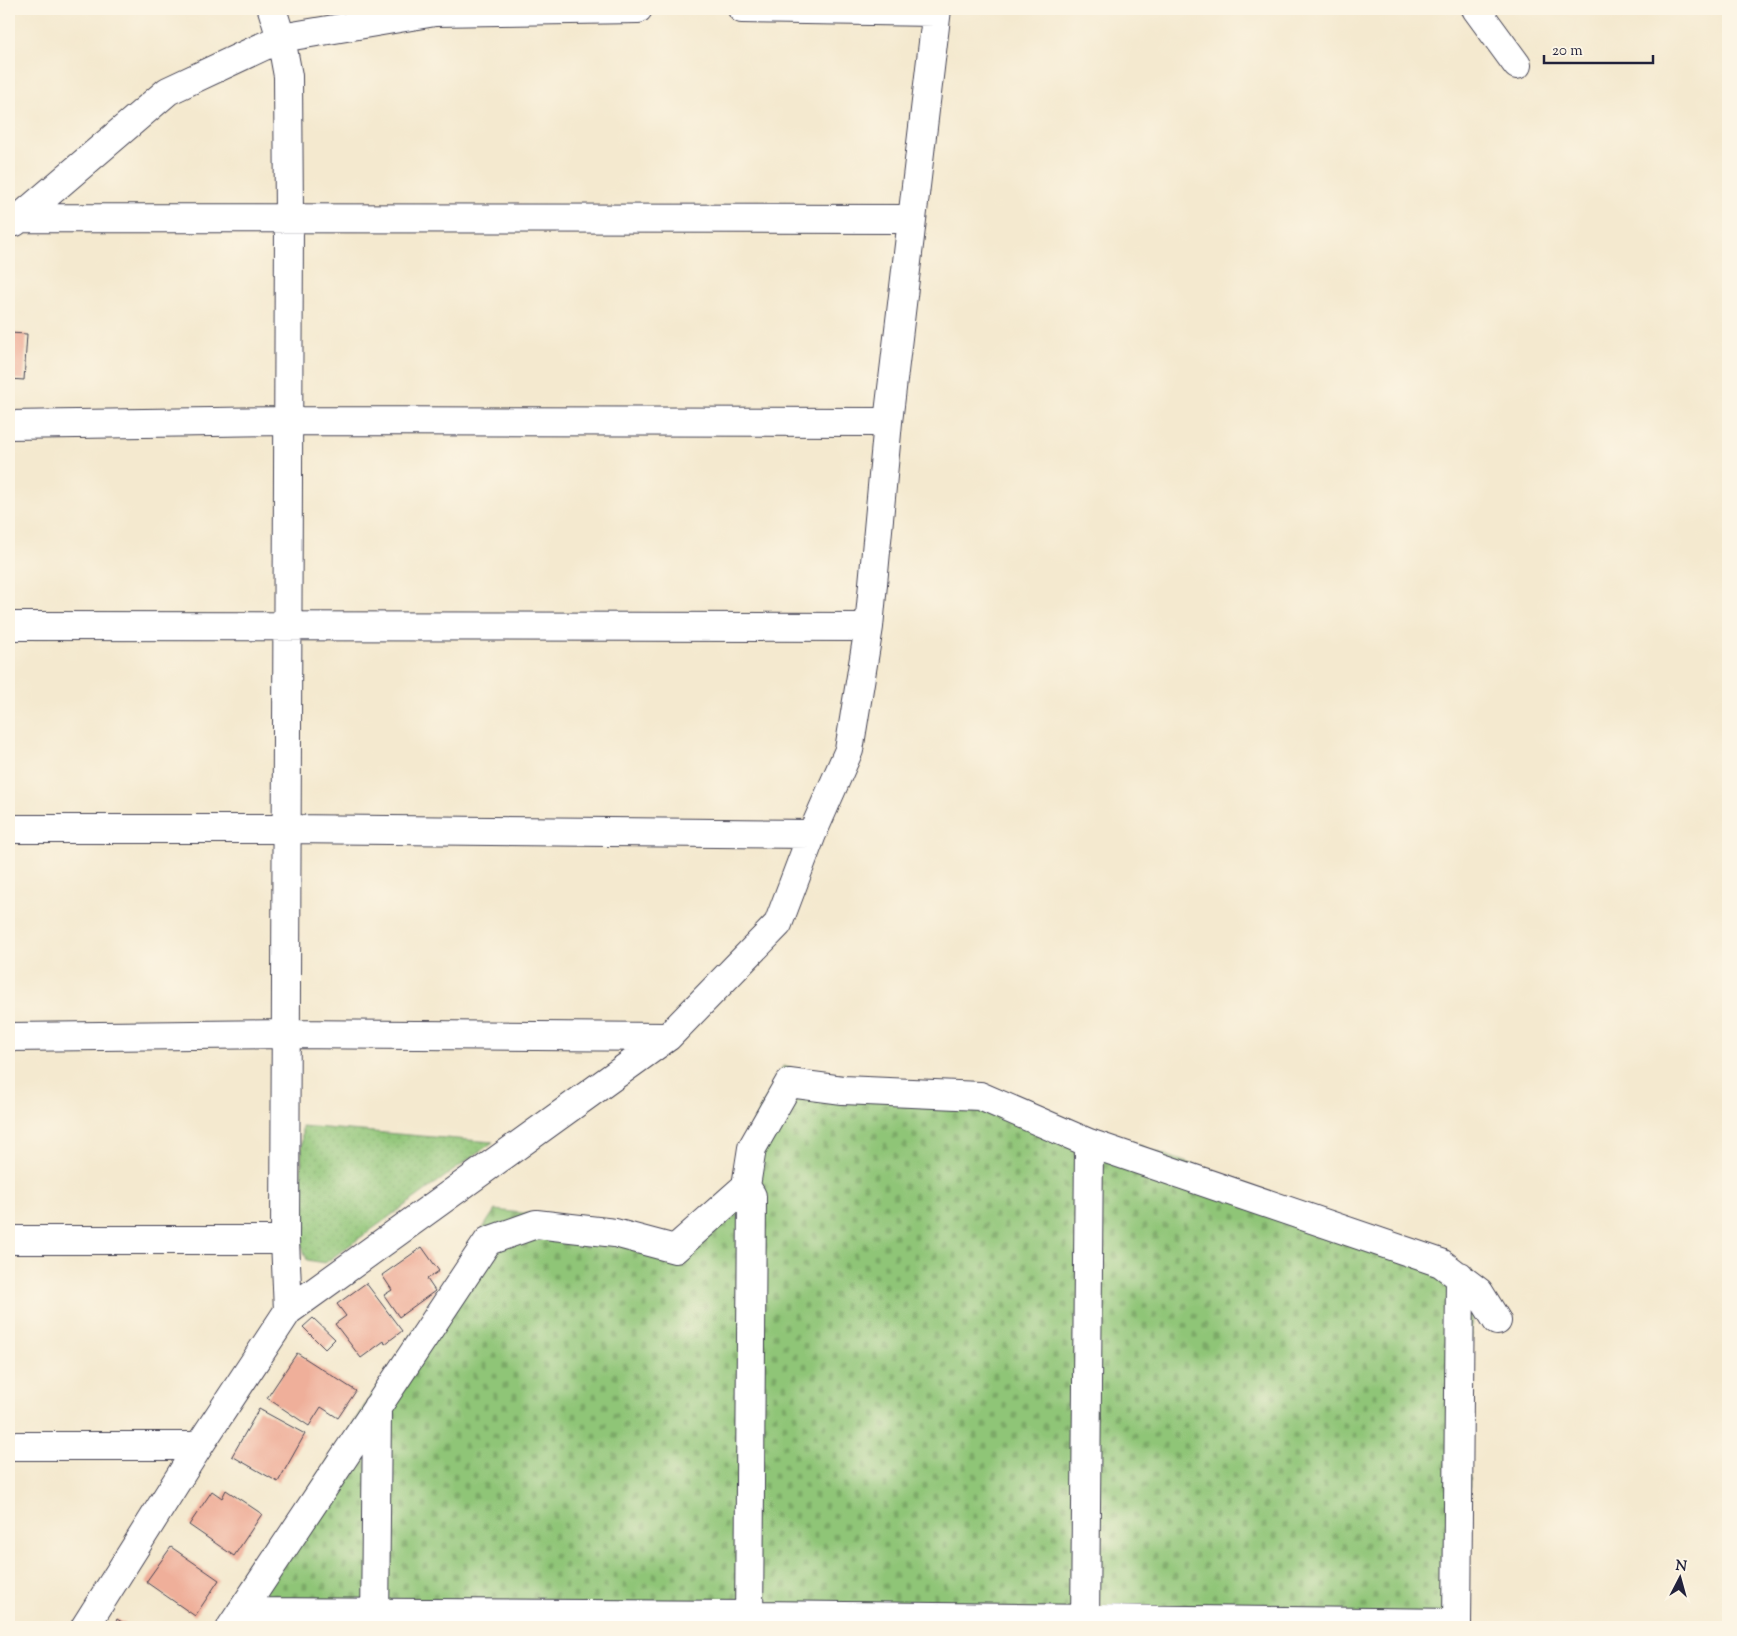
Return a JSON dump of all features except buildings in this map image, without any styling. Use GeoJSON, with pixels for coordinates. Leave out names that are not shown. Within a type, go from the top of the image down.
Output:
{"type":"FeatureCollection","features":[{"type":"Feature","properties":{"kind":"street"},"geometry":{"type":"LineString","coordinates":[[272,9],[281,38],[288,76],[285,1034],[285,1240],[288,1311]]}},
{"type":"Feature","properties":{"kind":"street"},"geometry":{"type":"LineString","coordinates":[[14,222],[168,91],[281,38],[435,12],[638,9]]}},
{"type":"Feature","properties":{"kind":"street"},"geometry":{"type":"LineString","coordinates":[[85,1627],[199,1446],[288,1311],[668,1037],[778,924],[812,834],[849,750],[869,627],[888,422],[937,11],[742,9]]}},
{"type":"Feature","properties":{"kind":"street"},"geometry":{"type":"LineString","coordinates":[[1476,9],[1517,65]]}},
{"type":"Feature","properties":{"kind":"street"},"geometry":{"type":"LineString","coordinates":[[14,222],[289,219],[912,219]]}},
{"type":"Feature","properties":{"kind":"street"},"geometry":{"type":"LineString","coordinates":[[9,425],[288,421],[888,422]]}},
{"type":"Feature","properties":{"kind":"street"},"geometry":{"type":"LineString","coordinates":[[9,626],[869,627]]}},
{"type":"Feature","properties":{"kind":"street"},"geometry":{"type":"LineString","coordinates":[[9,829],[287,829],[812,834]]}},
{"type":"Feature","properties":{"kind":"street"},"geometry":{"type":"LineString","coordinates":[[9,1036],[285,1034],[668,1037]]}},
{"type":"Feature","properties":{"kind":"street"},"geometry":{"type":"LineString","coordinates":[[236,1620],[488,1241],[536,1224],[615,1233],[675,1249],[746,1186],[752,1148],[789,1082],[843,1090],[980,1096],[1089,1143],[1441,1263],[1480,1292],[1497,1321]]}},
{"type":"Feature","properties":{"kind":"street"},"geometry":{"type":"LineString","coordinates":[[1085,1623],[1089,1143]]}},
{"type":"Feature","properties":{"kind":"street"},"geometry":{"type":"LineString","coordinates":[[746,1186],[752,1196],[749,1621]]}},
{"type":"Feature","properties":{"kind":"street"},"geometry":{"type":"LineString","coordinates":[[9,1240],[285,1240]]}},
{"type":"Feature","properties":{"kind":"street"},"geometry":{"type":"LineString","coordinates":[[236,1620],[375,1619],[1457,1625],[1460,1276]]}},
{"type":"Feature","properties":{"kind":"street"},"geometry":{"type":"LineString","coordinates":[[375,1619],[377,1407]]}},
{"type":"Feature","properties":{"kind":"street"},"geometry":{"type":"LineString","coordinates":[[9,1446],[199,1446]]}},
{"type":"Feature","properties":{"kind":"green space"},"geometry":{"type":"Polygon","coordinates":[[[783,1066],[844,1082],[980,1087],[1442,1256],[1472,1299],[1467,1627],[217,1627],[495,1210],[619,1224],[676,1238],[733,1183],[741,1145],[783,1066]]]}},
{"type":"Feature","properties":{"kind":"green space"},"geometry":{"type":"Polygon","coordinates":[[[302,1126],[493,1142],[325,1263],[307,1260],[300,1241],[302,1126]]]}}]}
